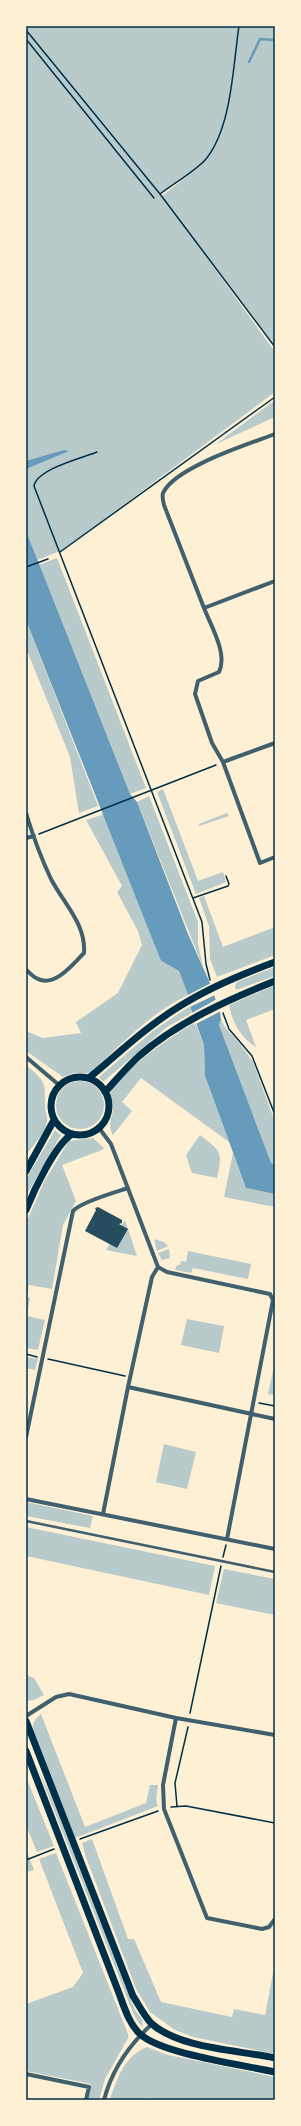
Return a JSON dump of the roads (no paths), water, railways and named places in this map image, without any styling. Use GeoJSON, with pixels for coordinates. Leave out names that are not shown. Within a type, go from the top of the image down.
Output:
{"type":"FeatureCollection","features":[{"type":"Feature","properties":{"kind":"main road"},"geometry":{"type":"LineString","coordinates":[[89,1078],[140,1034],[180,1006],[231,979],[275,962]]}},
{"type":"Feature","properties":{"kind":"main road"},"geometry":{"type":"LineString","coordinates":[[105,1092],[139,1056],[187,1022],[238,995],[275,981]]}},
{"type":"Feature","properties":{"kind":"main road"},"geometry":{"type":"LineString","coordinates":[[26,1210],[43,1174],[65,1138],[72,1134],[86,1134],[99,1128],[105,1120],[108,1111],[108,1101],[105,1092],[96,1081],[89,1078],[73,1077],[59,1085],[54,1092],[51,1102],[51,1111],[54,1120],[59,1126],[72,1134]]}},
{"type":"Feature","properties":{"kind":"main road"},"geometry":{"type":"LineString","coordinates":[[26,1171],[54,1120]]}},
{"type":"Feature","properties":{"kind":"main road"},"geometry":{"type":"LineString","coordinates":[[26,1721],[69,1827],[133,1996],[152,2024],[179,2039],[275,2058]]}},
{"type":"Feature","properties":{"kind":"main road"},"geometry":{"type":"LineString","coordinates":[[26,1751],[126,2012],[140,2034],[166,2048],[275,2072]]}},
{"type":"Feature","properties":{"kind":"street"},"geometry":{"type":"LineString","coordinates":[[275,434],[197,464],[167,486],[162,494],[164,505],[222,656],[222,665],[219,672],[198,681],[195,694],[212,743],[223,762],[260,863],[275,857]]}},
{"type":"Feature","properties":{"kind":"street"},"geometry":{"type":"LineString","coordinates":[[204,608],[275,581]]}},
{"type":"Feature","properties":{"kind":"street"},"geometry":{"type":"LineString","coordinates":[[223,762],[275,743]]}},
{"type":"Feature","properties":{"kind":"street"},"geometry":{"type":"LineString","coordinates":[[26,813],[51,879],[82,930],[85,944],[84,953],[66,972],[57,977],[46,981],[36,979],[26,970]]}},
{"type":"Feature","properties":{"kind":"street"},"geometry":{"type":"LineString","coordinates":[[26,838],[34,836]]}},
{"type":"Feature","properties":{"kind":"street"},"geometry":{"type":"LineString","coordinates":[[26,1057],[59,1085]]}},
{"type":"Feature","properties":{"kind":"street"},"geometry":{"type":"LineString","coordinates":[[99,1128],[111,1144],[158,1267],[167,1272],[270,1294],[273,1300],[227,1539]]}},
{"type":"Feature","properties":{"kind":"street"},"geometry":{"type":"LineString","coordinates":[[26,1438],[74,1211],[85,1204],[128,1188]]}},
{"type":"Feature","properties":{"kind":"street"},"geometry":{"type":"LineString","coordinates":[[103,1514],[130,1376],[152,1277],[158,1267]]}},
{"type":"Feature","properties":{"kind":"street"},"geometry":{"type":"LineString","coordinates":[[128,1387],[275,1418]]}},
{"type":"Feature","properties":{"kind":"street"},"geometry":{"type":"LineString","coordinates":[[26,1499],[275,1549]]}},
{"type":"Feature","properties":{"kind":"street"},"geometry":{"type":"LineString","coordinates":[[26,1716],[56,1697],[69,1694],[176,1718],[275,1735]]}},
{"type":"Feature","properties":{"kind":"street"},"geometry":{"type":"LineString","coordinates":[[176,1718],[163,1785],[164,1809],[207,1918],[262,1929],[269,1927],[275,1919]]}},
{"type":"Feature","properties":{"kind":"street"},"geometry":{"type":"LineString","coordinates":[[104,2100],[107,2089],[120,2060],[140,2034],[152,2024]]}},
{"type":"Feature","properties":{"kind":"street"},"geometry":{"type":"LineString","coordinates":[[26,2074],[89,2087],[86,2100]]}},
{"type":"Feature","properties":{"kind":"lane"},"geometry":{"type":"LineString","coordinates":[[26,1521],[275,1572]]}},
{"type":"Feature","properties":{"kind":"water"},"geometry":{"type":"Polygon","coordinates":[[[64,450],[69,451],[26,469],[26,461],[64,450]]]}},
{"type":"Feature","properties":{"kind":"water"},"geometry":{"type":"Polygon","coordinates":[[[26,535],[28,536],[130,794],[137,802],[188,934],[209,981],[220,1012],[221,1020],[219,1025],[271,1163],[275,1165],[275,1194],[246,1188],[205,1076],[204,1045],[179,971],[161,961],[26,620],[26,535]]]}},
{"type":"Feature","properties":{"kind":"waterway"},"geometry":{"type":"LineString","coordinates":[[249,62],[260,39],[275,40]]}}]}
